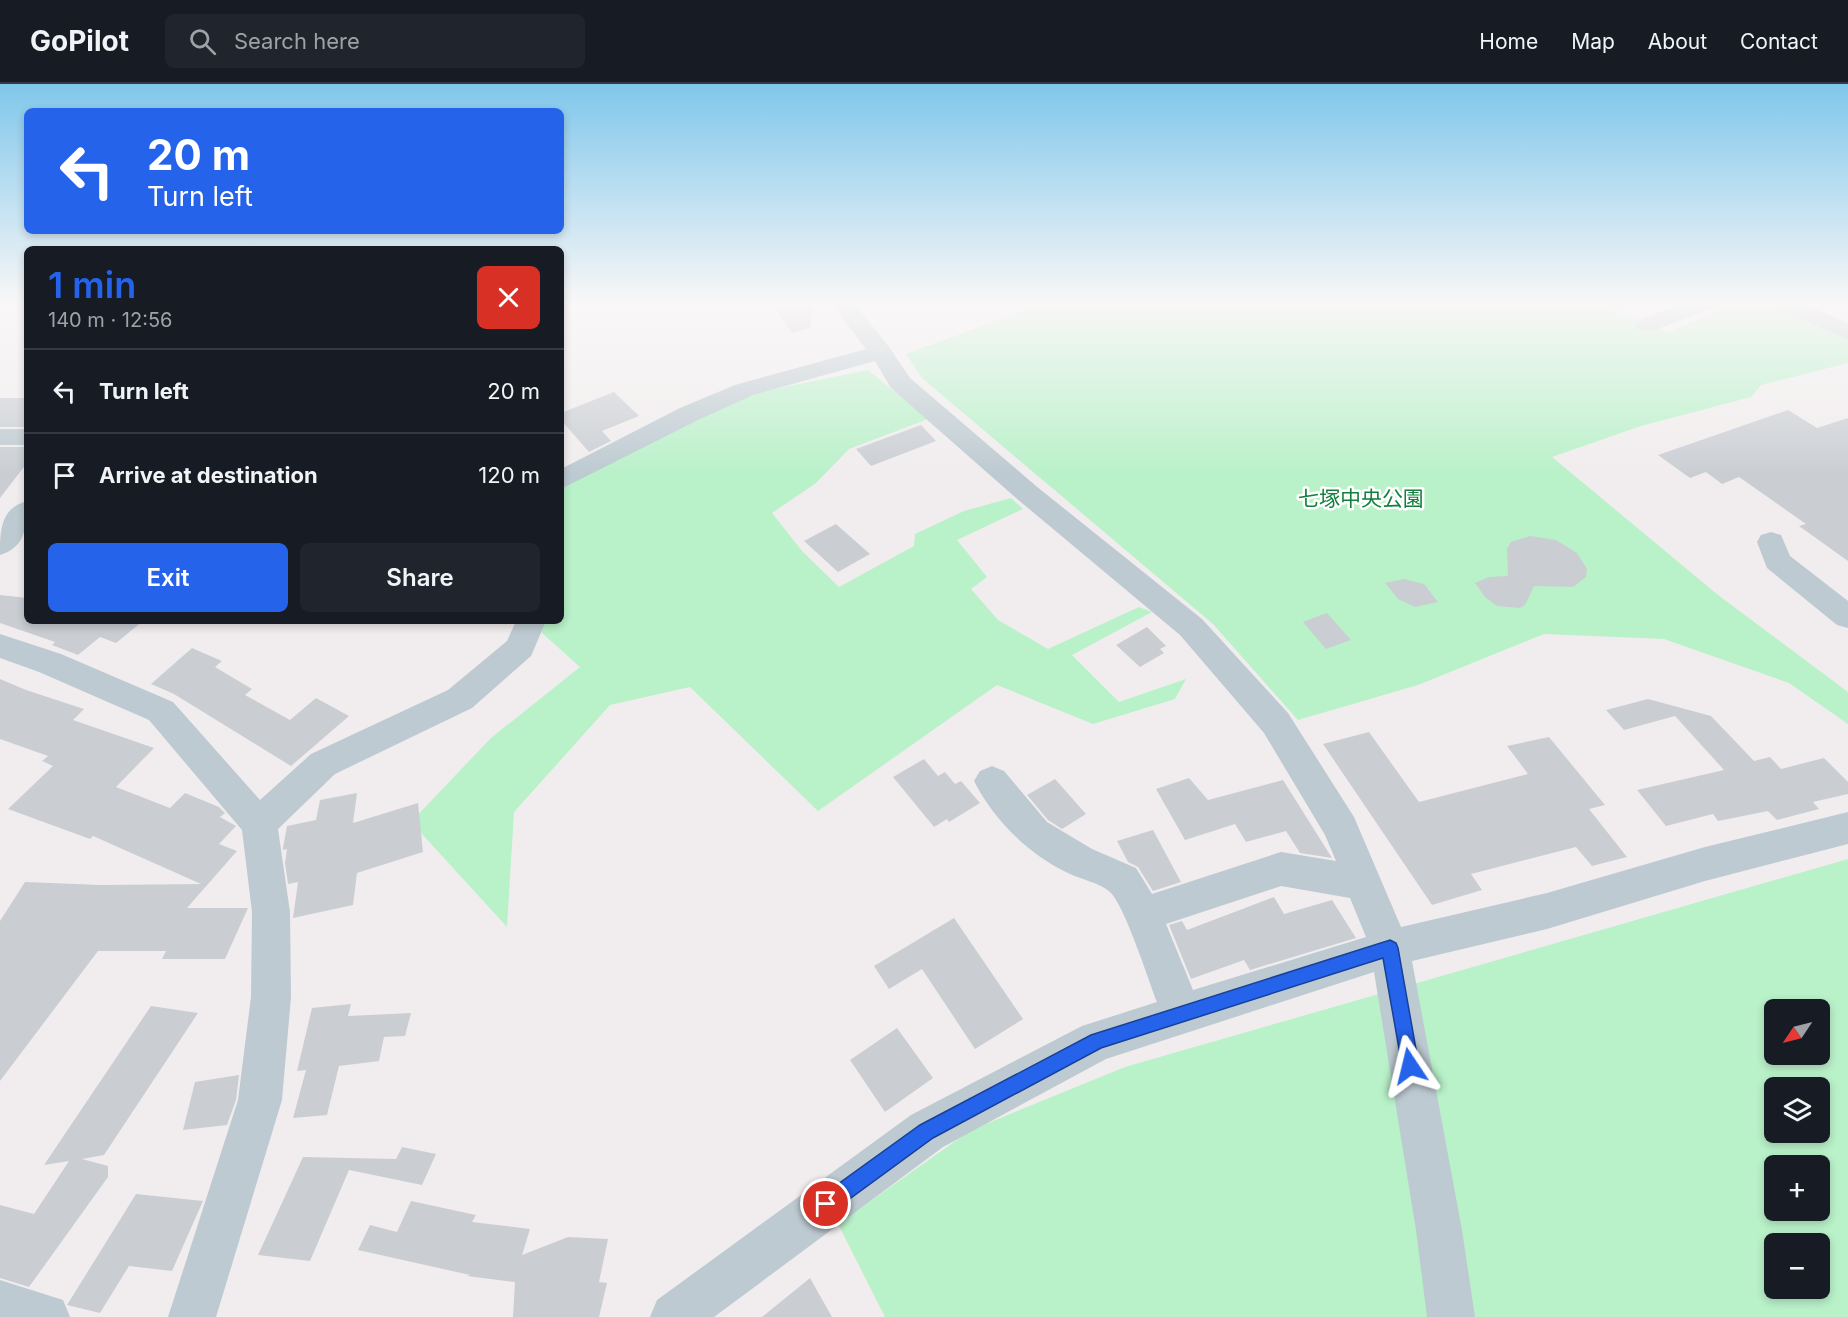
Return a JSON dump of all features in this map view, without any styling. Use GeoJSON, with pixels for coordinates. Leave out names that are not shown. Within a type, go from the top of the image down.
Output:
{"type":"FeatureCollection","features":[{"type":"Feature","properties":{"kind":"street"},"geometry":{"type":"LineString","coordinates":[[564,478],[688,414],[744,390],[855,360]]}},
{"type":"Feature","properties":{"kind":"street"},"geometry":{"type":"LineString","coordinates":[[886,360],[900,383],[1026,492],[1191,627],[1276,723],[1341,828],[1390,948],[1437,1218],[1451,1317]]}},
{"type":"Feature","properties":{"kind":"street"},"geometry":{"type":"LineString","coordinates":[[0,437],[24,436]]}},
{"type":"Feature","properties":{"kind":"street"},"geometry":{"type":"LineString","coordinates":[[0,545],[24,514]]}},
{"type":"Feature","properties":{"kind":"street"},"geometry":{"type":"LineString","coordinates":[[1771,542],[1777,561],[1848,617]]}},
{"type":"Feature","properties":{"kind":"street"},"geometry":{"type":"LineString","coordinates":[[259,824],[323,764],[460,699],[519,648],[530,624]]}},
{"type":"Feature","properties":{"kind":"street"},"geometry":{"type":"LineString","coordinates":[[0,646],[50,663],[161,711],[259,824],[271,912],[271,997],[260,1100],[192,1317]]}},
{"type":"Feature","properties":{"kind":"street"},"geometry":{"type":"LineString","coordinates":[[992,781],[1034,833],[1079,861],[1123,880],[1143,914],[1182,1013]]}},
{"type":"Feature","properties":{"kind":"street"},"geometry":{"type":"LineString","coordinates":[[674,1317],[927,1131],[1097,1041],[1390,948],[1547,911],[1705,864],[1848,828]]}},
{"type":"Feature","properties":{"kind":"street"},"geometry":{"type":"LineString","coordinates":[[1143,914],[1281,869],[1364,884]]}},
{"type":"Feature","properties":{"kind":"street"},"geometry":{"type":"LineString","coordinates":[[0,1304],[46,1317]]}},
{"type":"Feature","properties":{"kind":"green space","name":"七塚中央公園"},"geometry":{"type":"Polygon","coordinates":[[[910,360],[1848,360],[1848,363],[1761,385],[1751,397],[1641,426],[1552,457],[1718,595],[1848,692],[1848,724],[1789,683],[1664,639],[1544,634],[1418,685],[1298,720],[1213,624],[922,378],[910,360]]]}},
{"type":"Feature","properties":{"kind":"green space"},"geometry":{"type":"Polygon","coordinates":[[[868,370],[928,419],[849,449],[816,483],[772,513],[802,551],[839,587],[914,546],[915,534],[964,511],[1011,498],[1023,509],[957,540],[987,577],[971,589],[998,620],[1048,649],[1139,607],[1152,612],[1072,655],[1119,702],[1186,679],[1175,699],[1093,724],[997,685],[818,811],[690,687],[610,705],[514,812],[507,927],[411,822],[491,738],[580,667],[542,633],[542,624],[564,624],[564,487],[740,396],[868,370]]]}},
{"type":"Feature","properties":{"kind":"green space"},"geometry":{"type":"Polygon","coordinates":[[[1848,859],[1848,1317],[885,1317],[838,1224],[971,1130],[1125,1067],[1848,859]]]}},
{"type":"Feature","properties":{"kind":"building"},"geometry":{"type":"Polygon","coordinates":[[[614,392],[639,416],[602,431],[611,441],[589,452],[564,423],[564,412],[614,392]]]}},
{"type":"Feature","properties":{"kind":"building"},"geometry":{"type":"Polygon","coordinates":[[[0,398],[24,398],[24,427],[0,427],[0,398]]]}},
{"type":"Feature","properties":{"kind":"building"},"geometry":{"type":"Polygon","coordinates":[[[1788,410],[1817,428],[1848,418],[1848,561],[1799,526],[1806,524],[1739,477],[1722,484],[1706,472],[1690,478],[1658,455],[1788,410]]]}},
{"type":"Feature","properties":{"kind":"building"},"geometry":{"type":"Polygon","coordinates":[[[921,425],[936,441],[871,466],[856,449],[921,425]]]}},
{"type":"Feature","properties":{"kind":"building"},"geometry":{"type":"Polygon","coordinates":[[[0,447],[24,447],[24,467],[0,498],[0,447]]]}},
{"type":"Feature","properties":{"kind":"building"},"geometry":{"type":"Polygon","coordinates":[[[836,524],[870,554],[838,572],[804,541],[836,524]]]}},
{"type":"Feature","properties":{"kind":"building"},"geometry":{"type":"Polygon","coordinates":[[[1530,536],[1556,540],[1577,553],[1587,569],[1586,577],[1573,587],[1534,586],[1525,605],[1520,608],[1497,606],[1485,597],[1475,583],[1489,577],[1508,576],[1507,549],[1511,542],[1530,536]]]}},
{"type":"Feature","properties":{"kind":"building"},"geometry":{"type":"Polygon","coordinates":[[[1404,579],[1424,584],[1438,602],[1415,607],[1398,599],[1385,583],[1404,579]]]}},
{"type":"Feature","properties":{"kind":"building"},"geometry":{"type":"Polygon","coordinates":[[[0,595],[24,598],[24,624],[139,624],[116,643],[100,637],[78,655],[52,645],[55,642],[0,623],[0,595]]]}},
{"type":"Feature","properties":{"kind":"building"},"geometry":{"type":"Polygon","coordinates":[[[1327,613],[1351,640],[1326,649],[1303,622],[1327,613]]]}},
{"type":"Feature","properties":{"kind":"building"},"geometry":{"type":"Polygon","coordinates":[[[1147,627],[1166,646],[1160,649],[1164,653],[1140,667],[1116,645],[1147,627]]]}},
{"type":"Feature","properties":{"kind":"building"},"geometry":{"type":"Polygon","coordinates":[[[192,648],[222,661],[215,667],[252,689],[245,695],[290,720],[316,698],[349,716],[291,766],[174,694],[151,684],[192,648]]]}},
{"type":"Feature","properties":{"kind":"building"},"geometry":{"type":"Polygon","coordinates":[[[0,679],[84,709],[73,720],[154,748],[116,787],[170,808],[185,793],[219,807],[225,813],[220,817],[236,826],[219,844],[237,851],[187,908],[248,908],[225,959],[162,959],[166,951],[98,951],[0,1081],[0,921],[25,882],[101,885],[201,884],[93,836],[90,839],[8,809],[53,766],[42,761],[48,756],[0,739],[0,679]]]}},
{"type":"Feature","properties":{"kind":"building"},"geometry":{"type":"Polygon","coordinates":[[[1648,699],[1711,716],[1754,761],[1770,757],[1781,769],[1824,758],[1848,782],[1848,794],[1813,802],[1819,809],[1777,820],[1768,811],[1718,821],[1713,814],[1666,826],[1637,790],[1724,770],[1675,716],[1624,730],[1606,710],[1648,699]]]}},
{"type":"Feature","properties":{"kind":"building"},"geometry":{"type":"Polygon","coordinates":[[[1369,732],[1419,802],[1528,774],[1507,746],[1549,737],[1605,805],[1589,809],[1627,857],[1592,866],[1576,847],[1471,874],[1482,890],[1432,905],[1323,744],[1369,732]]]}},
{"type":"Feature","properties":{"kind":"building"},"geometry":{"type":"Polygon","coordinates":[[[924,759],[938,776],[945,772],[955,784],[961,781],[980,803],[949,822],[947,819],[934,827],[893,777],[924,759]]]}},
{"type":"Feature","properties":{"kind":"building"},"geometry":{"type":"Polygon","coordinates":[[[1189,778],[1208,800],[1283,780],[1332,858],[1300,853],[1286,831],[1246,842],[1235,824],[1185,840],[1156,789],[1189,778]]]}},
{"type":"Feature","properties":{"kind":"building"},"geometry":{"type":"Polygon","coordinates":[[[1055,779],[1086,814],[1062,829],[1048,820],[1027,795],[1055,779]]]}},
{"type":"Feature","properties":{"kind":"building"},"geometry":{"type":"Polygon","coordinates":[[[357,793],[353,823],[418,803],[423,852],[357,873],[353,905],[293,918],[298,882],[288,884],[285,863],[287,849],[283,850],[287,826],[316,820],[320,800],[357,793]]]}},
{"type":"Feature","properties":{"kind":"building"},"geometry":{"type":"Polygon","coordinates":[[[1153,830],[1181,882],[1153,891],[1138,867],[1128,862],[1117,841],[1153,830]]]}},
{"type":"Feature","properties":{"kind":"building"},"geometry":{"type":"Polygon","coordinates":[[[1274,897],[1284,914],[1332,900],[1356,938],[1250,970],[1244,960],[1191,979],[1169,925],[1182,921],[1187,930],[1274,897]]]}},
{"type":"Feature","properties":{"kind":"building"},"geometry":{"type":"Polygon","coordinates":[[[954,918],[1023,1019],[975,1049],[922,969],[889,989],[874,966],[954,918]]]}},
{"type":"Feature","properties":{"kind":"building"},"geometry":{"type":"Polygon","coordinates":[[[351,1004],[348,1016],[411,1013],[405,1036],[384,1037],[379,1061],[339,1066],[327,1115],[293,1118],[306,1070],[297,1071],[312,1008],[351,1004]]]}},
{"type":"Feature","properties":{"kind":"building"},"geometry":{"type":"Polygon","coordinates":[[[151,1006],[198,1013],[104,1155],[82,1159],[108,1166],[108,1177],[29,1287],[0,1278],[0,1205],[34,1214],[69,1161],[44,1165],[151,1006]]]}},
{"type":"Feature","properties":{"kind":"building"},"geometry":{"type":"Polygon","coordinates":[[[897,1028],[933,1078],[885,1112],[850,1060],[897,1028]]]}},
{"type":"Feature","properties":{"kind":"building"},"geometry":{"type":"Polygon","coordinates":[[[239,1075],[236,1100],[227,1125],[183,1130],[195,1082],[239,1075]]]}},
{"type":"Feature","properties":{"kind":"building"},"geometry":{"type":"Polygon","coordinates":[[[402,1147],[436,1154],[422,1185],[349,1170],[310,1261],[258,1255],[303,1157],[396,1159],[402,1147]]]}},
{"type":"Feature","properties":{"kind":"building"},"geometry":{"type":"Polygon","coordinates":[[[136,1194],[203,1201],[172,1271],[129,1266],[100,1313],[67,1305],[136,1194]]]}},
{"type":"Feature","properties":{"kind":"building"},"geometry":{"type":"Polygon","coordinates":[[[411,1201],[476,1215],[472,1222],[530,1229],[522,1255],[568,1237],[608,1239],[599,1282],[607,1283],[599,1317],[513,1317],[515,1282],[467,1276],[470,1275],[358,1250],[370,1225],[397,1232],[411,1201]]]}},
{"type":"Feature","properties":{"kind":"building"},"geometry":{"type":"Polygon","coordinates":[[[810,1278],[832,1317],[762,1317],[810,1278]]]}},
{"type":"Feature","properties":{"kind":"route"},"geometry":{"type":"LineString","coordinates":[[826,1204],[927,1131],[1097,1041],[1239,994],[1390,948],[1410,1066]]}}]}
